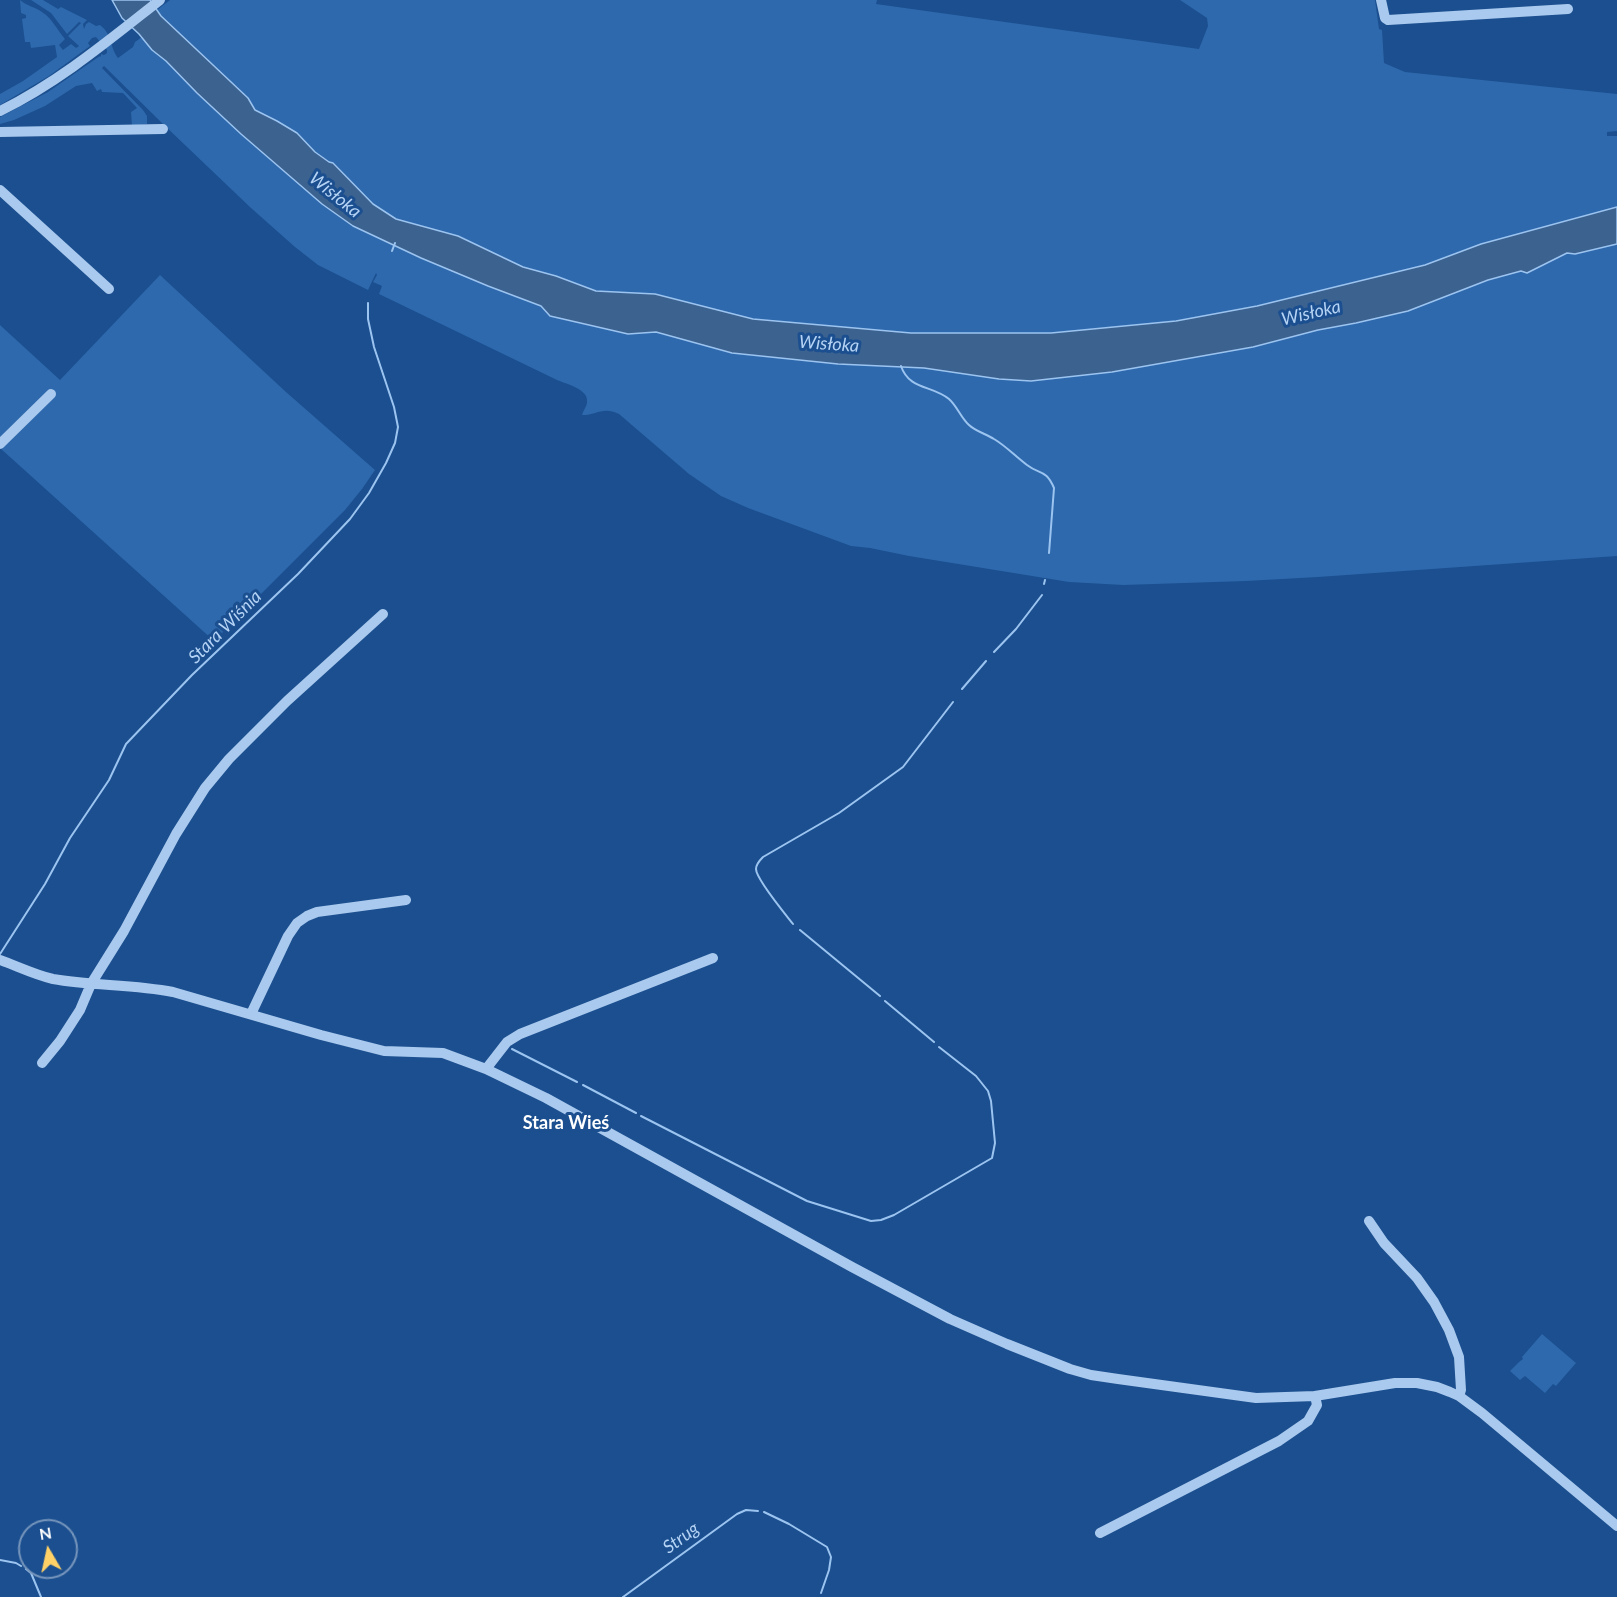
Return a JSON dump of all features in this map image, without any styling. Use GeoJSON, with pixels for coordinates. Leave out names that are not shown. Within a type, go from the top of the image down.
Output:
{"type":"FeatureCollection","features":[{"type":"Feature","properties":{"kind":"street"},"geometry":{"type":"LineString","coordinates":[[0,111],[45,87],[160,0]]}},
{"type":"Feature","properties":{"kind":"street"},"geometry":{"type":"LineString","coordinates":[[1381,0],[1385,18],[1394,20],[1568,9]]}},
{"type":"Feature","properties":{"kind":"street"},"geometry":{"type":"LineString","coordinates":[[0,132],[164,129]]}},
{"type":"Feature","properties":{"kind":"street"},"geometry":{"type":"LineString","coordinates":[[0,190],[109,289]]}},
{"type":"Feature","properties":{"kind":"street"},"geometry":{"type":"LineString","coordinates":[[0,444],[51,394]]}},
{"type":"Feature","properties":{"kind":"street"},"geometry":{"type":"LineString","coordinates":[[42,1063],[60,1041],[80,1010],[91,984],[124,931],[176,834],[205,788],[229,759],[287,701],[383,614]]}},
{"type":"Feature","properties":{"kind":"street"},"geometry":{"type":"LineString","coordinates":[[251,1014],[288,936],[297,923],[317,912],[406,900]]}},
{"type":"Feature","properties":{"kind":"street"},"geometry":{"type":"LineString","coordinates":[[486,1069],[507,1042],[520,1034],[713,958]]}},
{"type":"Feature","properties":{"kind":"street"},"geometry":{"type":"LineString","coordinates":[[1,960],[50,978],[91,984],[154,988],[384,1051],[443,1053],[486,1069],[546,1098],[950,1319],[1070,1369],[1100,1376],[1256,1398],[1315,1396],[1395,1383],[1416,1383],[1437,1387],[1459,1396],[1482,1413],[1617,1526]]}},
{"type":"Feature","properties":{"kind":"street"},"geometry":{"type":"LineString","coordinates":[[1369,1221],[1384,1243],[1417,1278],[1434,1302],[1449,1330],[1459,1357],[1461,1390],[1459,1396]]}},
{"type":"Feature","properties":{"kind":"street"},"geometry":{"type":"LineString","coordinates":[[1100,1533],[1279,1441],[1308,1421],[1317,1405],[1315,1396]]}},
{"type":"Feature","properties":{"kind":"shaded area"},"geometry":{"type":"Polygon","coordinates":[[[20,0],[42,12],[52,21],[65,39],[59,45],[63,50],[71,44],[76,48],[79,46],[68,36],[81,23],[79,22],[67,34],[51,13],[31,0],[43,0],[58,9],[61,7],[87,20],[83,24],[84,29],[89,22],[96,26],[100,25],[107,33],[118,58],[142,37],[152,50],[241,134],[322,204],[353,226],[421,258],[541,306],[550,316],[628,334],[656,332],[732,353],[838,364],[1112,372],[1253,347],[1318,330],[1408,311],[1488,280],[1521,271],[1527,273],[1567,253],[1575,254],[1617,244],[1617,556],[1318,577],[1123,585],[1069,582],[851,546],[721,496],[689,474],[619,414],[604,411],[582,415],[587,404],[587,397],[581,390],[379,294],[382,286],[373,282],[376,273],[368,290],[318,265],[251,208],[104,66],[102,68],[143,110],[147,116],[147,124],[132,126],[131,112],[137,108],[123,93],[102,92],[101,89],[97,91],[92,83],[76,86],[45,106],[0,124],[0,117],[48,92],[101,57],[101,54],[107,53],[96,37],[92,38],[88,43],[90,46],[49,76],[0,105],[0,94],[57,57],[55,45],[31,48],[30,42],[25,42],[22,19],[26,18],[26,15],[21,13],[20,0]]]}},
{"type":"Feature","properties":{"kind":"shaded area"},"geometry":{"type":"Polygon","coordinates":[[[170,0],[877,0],[876,4],[1199,49],[1208,26],[1207,18],[1180,0],[1375,0],[1379,29],[1382,30],[1384,63],[1405,72],[1617,94],[1617,131],[1607,132],[1607,136],[1617,136],[1617,207],[1481,244],[1425,265],[1257,306],[1176,321],[1051,333],[911,333],[753,319],[655,294],[596,291],[523,267],[458,236],[396,219],[373,204],[334,163],[315,152],[297,133],[255,110],[248,98],[161,16],[157,10],[170,0]]]}},
{"type":"Feature","properties":{"kind":"shaded area"},"geometry":{"type":"Polygon","coordinates":[[[160,275],[286,392],[375,470],[345,510],[214,641],[0,448],[0,325],[60,380],[160,275]]]}},
{"type":"Feature","properties":{"kind":"shaded area"},"geometry":{"type":"Polygon","coordinates":[[[1542,1334],[1576,1363],[1556,1386],[1553,1384],[1545,1393],[1525,1376],[1520,1380],[1510,1371],[1523,1359],[1522,1357],[1542,1334]]]}},
{"type":"Feature","properties":{"kind":"water","name":"Wisłoka"},"geometry":{"type":"Polygon","coordinates":[[[112,0],[150,0],[161,16],[248,98],[255,110],[297,133],[315,152],[333,163],[373,204],[396,219],[458,236],[523,267],[596,291],[655,294],[753,319],[911,333],[1051,333],[1176,321],[1257,306],[1425,265],[1481,244],[1617,207],[1617,244],[1575,254],[1567,253],[1527,273],[1521,271],[1488,280],[1408,311],[1318,330],[1253,347],[1112,372],[1031,381],[999,379],[924,368],[838,364],[732,353],[656,332],[628,334],[550,316],[541,306],[421,258],[353,226],[322,204],[197,93],[122,18],[112,0]]]}},
{"type":"Feature","properties":{"kind":"waterway","name":"Stara Wiśnia"},"geometry":{"type":"LineString","coordinates":[[392,251],[395,243]]}},
{"type":"Feature","properties":{"kind":"waterway","name":"Stara Wiśnia"},"geometry":{"type":"LineString","coordinates":[[0,954],[45,884],[70,838],[109,780],[126,744],[192,675],[298,574],[350,519],[369,493],[386,463],[395,443],[398,427],[394,407],[374,347],[368,319],[368,303]]}},
{"type":"Feature","properties":{"kind":"waterway"},"geometry":{"type":"LineString","coordinates":[[901,366],[909,379],[949,399],[971,427],[998,442],[1048,478],[1054,488],[1049,553]]}},
{"type":"Feature","properties":{"kind":"waterway"},"geometry":{"type":"LineString","coordinates":[[1044,584],[1045,580]]}},
{"type":"Feature","properties":{"kind":"waterway"},"geometry":{"type":"LineString","coordinates":[[994,652],[1016,629],[1042,595]]}},
{"type":"Feature","properties":{"kind":"waterway"},"geometry":{"type":"LineString","coordinates":[[962,689],[986,661]]}},
{"type":"Feature","properties":{"kind":"waterway"},"geometry":{"type":"LineString","coordinates":[[793,924],[757,874],[758,862],[839,813],[903,767],[953,702]]}},
{"type":"Feature","properties":{"kind":"waterway"},"geometry":{"type":"LineString","coordinates":[[800,930],[880,996]]}},
{"type":"Feature","properties":{"kind":"waterway"},"geometry":{"type":"LineString","coordinates":[[885,1001],[934,1042]]}},
{"type":"Feature","properties":{"kind":"waterway"},"geometry":{"type":"LineString","coordinates":[[641,1116],[807,1201],[871,1221],[881,1220],[894,1215],[992,1158],[995,1143],[988,1091],[976,1076],[939,1047]]}},
{"type":"Feature","properties":{"kind":"waterway"},"geometry":{"type":"LineString","coordinates":[[512,1049],[577,1082]]}},
{"type":"Feature","properties":{"kind":"waterway"},"geometry":{"type":"LineString","coordinates":[[583,1085],[636,1113]]}},
{"type":"Feature","properties":{"kind":"waterway","name":"Strug"},"geometry":{"type":"LineString","coordinates":[[623,1597],[737,1514],[746,1510],[758,1511]]}},
{"type":"Feature","properties":{"kind":"waterway","name":"Strug"},"geometry":{"type":"LineString","coordinates":[[764,1512],[827,1547],[831,1557],[821,1593]]}},
{"type":"Feature","properties":{"kind":"waterway"},"geometry":{"type":"LineString","coordinates":[[0,1560],[18,1564]]}},
{"type":"Feature","properties":{"kind":"waterway","name":"Strug"},"geometry":{"type":"LineString","coordinates":[[34,1579],[41,1597]]}},
{"type":"Feature","properties":{"kind":"district","name":"Stara Wieś"},"geometry":{"type":"Point","coordinates":[566,1123]}}]}
